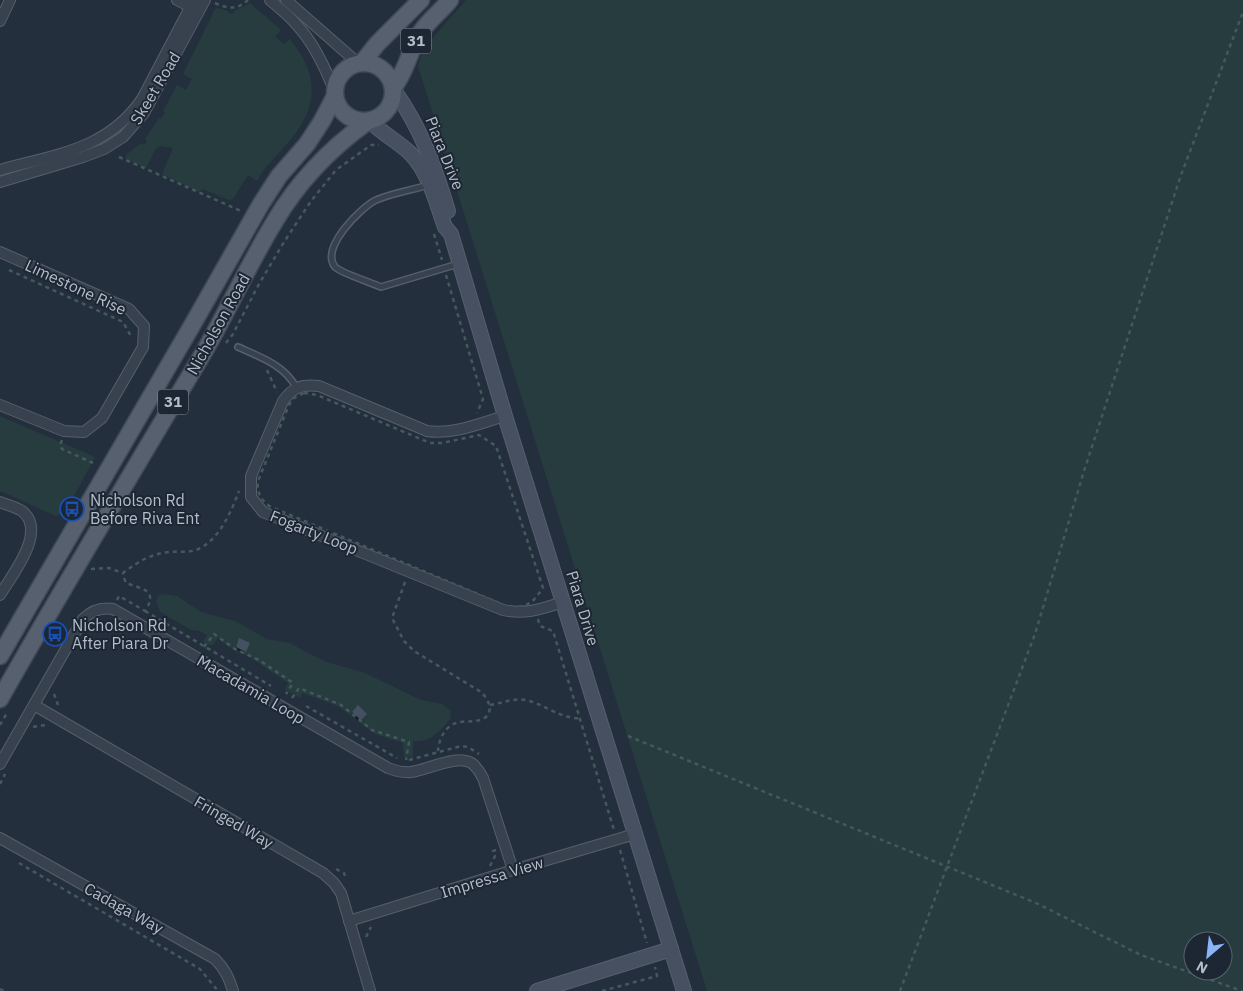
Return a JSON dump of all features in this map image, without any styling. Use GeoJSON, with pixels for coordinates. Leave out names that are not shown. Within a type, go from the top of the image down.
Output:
{"type":"FeatureCollection","features":[{"type":"Feature","properties":{"kind":"main road","name":"31"},"geometry":{"type":"LineString","coordinates":[[335,95],[336,85],[342,73],[360,63],[421,0]]}},
{"type":"Feature","properties":{"kind":"main road","name":"31"},"geometry":{"type":"LineString","coordinates":[[393,89],[401,78],[410,53],[422,31],[450,0]]}},
{"type":"Feature","properties":{"kind":"main road","name":"31"},"geometry":{"type":"LineString","coordinates":[[360,63],[374,65],[385,71],[392,82],[393,89],[393,100],[383,116],[368,122]]}},
{"type":"Feature","properties":{"kind":"main road"},"geometry":{"type":"LineString","coordinates":[[335,95],[340,108],[348,117],[360,122],[368,122]]}},
{"type":"Feature","properties":{"kind":"main road","name":"Nicholson Road"},"geometry":{"type":"LineString","coordinates":[[0,656],[261,204],[279,176],[307,144],[322,121],[335,95]]}},
{"type":"Feature","properties":{"kind":"main road","name":"Nicholson Road"},"geometry":{"type":"LineString","coordinates":[[5,704],[276,219],[303,182],[328,154],[344,139],[368,122]]}},
{"type":"Feature","properties":{"kind":"street"},"geometry":{"type":"LineString","coordinates":[[0,21],[10,0]]}},
{"type":"Feature","properties":{"kind":"street"},"geometry":{"type":"LineString","coordinates":[[177,0],[192,4]]}},
{"type":"Feature","properties":{"kind":"street"},"geometry":{"type":"LineString","coordinates":[[270,0],[297,24],[304,34],[327,73],[335,95]]}},
{"type":"Feature","properties":{"kind":"street"},"geometry":{"type":"LineString","coordinates":[[286,0],[360,63]]}},
{"type":"Feature","properties":{"kind":"street","name":"Skeet Road"},"geometry":{"type":"LineString","coordinates":[[0,182],[83,157],[104,148],[122,137],[144,113],[210,2]]}},
{"type":"Feature","properties":{"kind":"street","name":"Skeet Road"},"geometry":{"type":"LineString","coordinates":[[0,170],[89,144],[117,128],[142,99],[192,4]]}},
{"type":"Feature","properties":{"kind":"street","name":"Piara Drive"},"geometry":{"type":"LineString","coordinates":[[393,89],[410,112],[434,163],[452,224],[451,234],[505,416],[684,991]]}},
{"type":"Feature","properties":{"kind":"street","name":"Piara Drive"},"geometry":{"type":"LineString","coordinates":[[368,122],[410,153],[420,166],[445,227],[451,234]]}},
{"type":"Feature","properties":{"kind":"street","name":"Limestone Rise"},"geometry":{"type":"LineString","coordinates":[[0,252],[129,309],[144,326],[143,347],[102,418],[84,432],[66,432]]}},
{"type":"Feature","properties":{"kind":"street"},"geometry":{"type":"LineString","coordinates":[[296,387],[319,386],[427,431],[450,432],[505,416]]}},
{"type":"Feature","properties":{"kind":"street","name":"Fogarty Loop"},"geometry":{"type":"LineString","coordinates":[[296,387],[283,401],[251,476],[251,497],[263,512],[410,569],[503,610],[518,613],[563,602]]}},
{"type":"Feature","properties":{"kind":"street"},"geometry":{"type":"LineString","coordinates":[[0,405],[66,432]]}},
{"type":"Feature","properties":{"kind":"street"},"geometry":{"type":"LineString","coordinates":[[0,502],[20,510],[28,518],[32,526],[28,546],[0,595]]}},
{"type":"Feature","properties":{"kind":"street","name":"Macadamia Loop"},"geometry":{"type":"LineString","coordinates":[[5,766],[34,705],[84,619],[96,610],[113,609],[388,768],[401,772],[410,772],[462,760],[474,765],[483,778],[513,870]]}},
{"type":"Feature","properties":{"kind":"street","name":"Fringed Way"},"geometry":{"type":"LineString","coordinates":[[34,705],[322,873],[334,883],[341,893],[370,991]]}},
{"type":"Feature","properties":{"kind":"street","name":"Impressa View"},"geometry":{"type":"LineString","coordinates":[[349,921],[635,834]]}},
{"type":"Feature","properties":{"kind":"street","name":"Cadaga Way"},"geometry":{"type":"LineString","coordinates":[[0,838],[215,959],[223,966],[233,991]]}},
{"type":"Feature","properties":{"kind":"street"},"geometry":{"type":"LineString","coordinates":[[537,991],[671,949]]}},
{"type":"Feature","properties":{"kind":"lane"},"geometry":{"type":"LineString","coordinates":[[429,185],[377,200],[360,211],[350,222],[333,248],[331,260],[337,268],[381,288],[460,263]]}},
{"type":"Feature","properties":{"kind":"lane"},"geometry":{"type":"LineString","coordinates":[[238,348],[261,357],[282,370],[296,387]]}},
{"type":"Feature","properties":{"kind":"path"},"geometry":{"type":"LineString","coordinates":[[210,2],[226,8],[234,8],[241,6],[248,0]]}},
{"type":"Feature","properties":{"kind":"path"},"geometry":{"type":"LineString","coordinates":[[900,991],[1035,634],[1084,471],[1178,184],[1243,12]]}},
{"type":"Feature","properties":{"kind":"path"},"geometry":{"type":"LineString","coordinates":[[225,346],[284,242],[311,202],[336,170],[370,145],[385,147]]}},
{"type":"Feature","properties":{"kind":"path"},"geometry":{"type":"LineString","coordinates":[[119,157],[240,212]]}},
{"type":"Feature","properties":{"kind":"path"},"geometry":{"type":"LineString","coordinates":[[433,232],[483,399],[476,413],[481,436]]}},
{"type":"Feature","properties":{"kind":"path"},"geometry":{"type":"LineString","coordinates":[[9,270],[123,322],[133,341]]}},
{"type":"Feature","properties":{"kind":"path"},"geometry":{"type":"LineString","coordinates":[[261,357],[258,366],[267,370],[278,394],[276,399]]}},
{"type":"Feature","properties":{"kind":"path"},"geometry":{"type":"LineString","coordinates":[[304,393],[317,395],[430,443],[442,443],[479,435],[496,446],[542,588],[532,603],[511,608],[410,569],[286,515],[269,506],[261,498],[257,491],[258,481],[289,405],[294,398],[304,393]]}},
{"type":"Feature","properties":{"kind":"path"},"geometry":{"type":"LineString","coordinates":[[66,432],[60,445],[62,449],[93,462]]}},
{"type":"Feature","properties":{"kind":"path"},"geometry":{"type":"LineString","coordinates":[[123,573],[148,556],[168,552],[191,551],[208,543],[231,511],[242,484]]}},
{"type":"Feature","properties":{"kind":"path"},"geometry":{"type":"LineString","coordinates":[[96,561],[91,569],[109,568],[123,573]]}},
{"type":"Feature","properties":{"kind":"path"},"geometry":{"type":"LineString","coordinates":[[410,569],[392,618],[404,641],[414,651],[481,692],[488,698],[490,705],[488,713],[481,720],[458,722],[448,728],[440,739],[438,751]]}},
{"type":"Feature","properties":{"kind":"path"},"geometry":{"type":"LineString","coordinates":[[123,573],[126,583],[140,586],[149,593],[151,598],[145,611]]}},
{"type":"Feature","properties":{"kind":"path"},"geometry":{"type":"LineString","coordinates":[[116,602],[119,596],[278,690]]}},
{"type":"Feature","properties":{"kind":"path"},"geometry":{"type":"LineString","coordinates":[[535,610],[540,626],[553,631],[581,718],[657,976],[602,991]]}},
{"type":"Feature","properties":{"kind":"path"},"geometry":{"type":"LineString","coordinates":[[204,647],[212,635],[217,635],[228,645],[259,660],[293,683],[286,694],[292,698],[299,688],[341,705],[372,730],[409,742],[406,760]]}},
{"type":"Feature","properties":{"kind":"path"},"geometry":{"type":"LineString","coordinates":[[53,692],[57,704],[61,707]]}},
{"type":"Feature","properties":{"kind":"path"},"geometry":{"type":"LineString","coordinates":[[490,705],[510,700],[524,700],[570,717],[581,718]]}},
{"type":"Feature","properties":{"kind":"path"},"geometry":{"type":"LineString","coordinates":[[300,703],[398,758],[406,760],[461,746],[476,750],[482,756]]}},
{"type":"Feature","properties":{"kind":"path"},"geometry":{"type":"LineString","coordinates":[[0,725],[5,704]]}},
{"type":"Feature","properties":{"kind":"path"},"geometry":{"type":"LineString","coordinates":[[28,735],[33,727],[43,724],[49,727]]}},
{"type":"Feature","properties":{"kind":"path"},"geometry":{"type":"LineString","coordinates":[[628,736],[1036,903],[1141,955],[1242,991]]}},
{"type":"Feature","properties":{"kind":"path"},"geometry":{"type":"LineString","coordinates":[[0,784],[5,766]]}},
{"type":"Feature","properties":{"kind":"path"},"geometry":{"type":"LineString","coordinates":[[489,867],[495,856],[493,850],[498,849]]}},
{"type":"Feature","properties":{"kind":"path"},"geometry":{"type":"LineString","coordinates":[[17,862],[200,969],[218,991]]}},
{"type":"Feature","properties":{"kind":"path"},"geometry":{"type":"LineString","coordinates":[[335,868],[344,873],[347,882]]}},
{"type":"Feature","properties":{"kind":"path"},"geometry":{"type":"LineString","coordinates":[[0,989],[4,991]]}},
{"type":"Feature","properties":{"kind":"green space"},"geometry":{"type":"Polygon","coordinates":[[[466,0],[1243,0],[1243,991],[707,991],[418,66],[423,49],[466,0]]]}},
{"type":"Feature","properties":{"kind":"green space"},"geometry":{"type":"Polygon","coordinates":[[[250,3],[281,30],[275,37],[284,44],[290,39],[307,67],[312,93],[310,106],[297,132],[257,181],[248,175],[233,199],[229,200],[203,189],[199,192],[162,174],[173,148],[161,146],[156,148],[146,168],[126,159],[126,155],[141,143],[144,145],[147,142],[145,139],[159,118],[161,119],[165,113],[163,111],[177,85],[186,90],[192,79],[183,74],[215,9],[218,8],[233,14],[234,11],[250,3]]]}},
{"type":"Feature","properties":{"kind":"green space"},"geometry":{"type":"Polygon","coordinates":[[[0,416],[95,457],[65,512],[56,516],[0,491],[0,416]]]}},
{"type":"Feature","properties":{"kind":"green space"},"geometry":{"type":"Polygon","coordinates":[[[159,595],[177,596],[201,612],[235,621],[267,639],[290,643],[327,662],[365,673],[421,700],[442,704],[450,710],[451,718],[435,735],[425,740],[413,741],[413,757],[404,757],[403,743],[375,734],[338,706],[302,693],[300,698],[285,689],[288,683],[251,658],[227,646],[218,638],[212,646],[203,642],[207,635],[200,631],[191,630],[160,612],[156,601],[159,595]]]}},
{"type":"Feature","properties":{"kind":"building"},"geometry":{"type":"Polygon","coordinates":[[[239,638],[250,643],[246,652],[236,647],[239,638]]]}},
{"type":"Feature","properties":{"kind":"building"},"geometry":{"type":"Polygon","coordinates":[[[358,705],[367,714],[361,720],[352,712],[358,705]]]}},
{"type":"Feature","properties":{"kind":"place","name":"Nicholson Rd Before Riva Ent"},"geometry":{"type":"Point","coordinates":[72,509]}},
{"type":"Feature","properties":{"kind":"place","name":"Nicholson Rd After Piara Dr"},"geometry":{"type":"Point","coordinates":[55,634]}}]}
